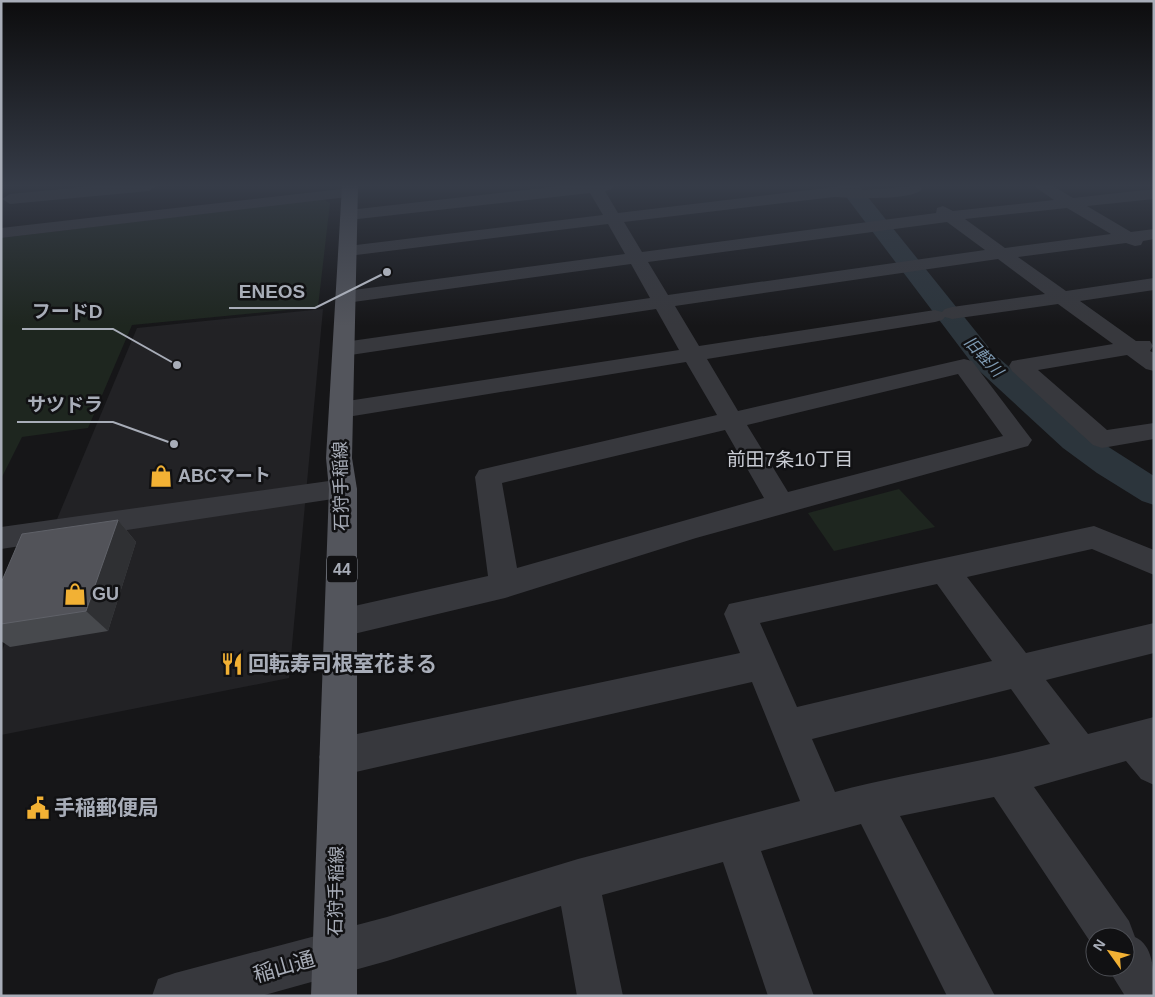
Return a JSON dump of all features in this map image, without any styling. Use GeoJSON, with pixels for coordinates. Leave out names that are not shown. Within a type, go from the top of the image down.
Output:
{"type":"FeatureCollection","features":[{"type":"Feature","properties":{"kind":"main road","name":"石狩手稲線"},"geometry":{"type":"LineString","coordinates":[[334,996],[343,489],[339,458],[349,233]]}},
{"type":"Feature","properties":{"kind":"street"},"geometry":{"type":"LineString","coordinates":[[348,251],[502,233]]}},
{"type":"Feature","properties":{"kind":"street"},"geometry":{"type":"LineString","coordinates":[[622,233],[691,355],[781,504]]}},
{"type":"Feature","properties":{"kind":"street"},"geometry":{"type":"LineString","coordinates":[[346,297],[828,233]]}},
{"type":"Feature","properties":{"kind":"street"},"geometry":{"type":"LineString","coordinates":[[974,233],[1061,296],[1143,346],[1154,364]]}},
{"type":"Feature","properties":{"kind":"street"},"geometry":{"type":"LineString","coordinates":[[1119,233],[1154,252]]}},
{"type":"Feature","properties":{"kind":"street"},"geometry":{"type":"LineString","coordinates":[[344,349],[896,267],[1154,234]]}},
{"type":"Feature","properties":{"kind":"street"},"geometry":{"type":"LineString","coordinates":[[341,410],[1061,296],[1154,284]]}},
{"type":"Feature","properties":{"kind":"street"},"geometry":{"type":"LineString","coordinates":[[1143,346],[1020,366],[1102,439],[1154,431]]}},
{"type":"Feature","properties":{"kind":"street"},"geometry":{"type":"LineString","coordinates":[[341,624],[505,585],[696,527],[1019,440],[964,366],[488,477],[505,585]]}},
{"type":"Feature","properties":{"kind":"street"},"geometry":{"type":"LineString","coordinates":[[1,538],[343,489]]}},
{"type":"Feature","properties":{"kind":"street"},"geometry":{"type":"LineString","coordinates":[[825,814],[740,614],[1094,537],[1154,563]]}},
{"type":"Feature","properties":{"kind":"street"},"geometry":{"type":"LineString","coordinates":[[944,570],[1080,755]]}},
{"type":"Feature","properties":{"kind":"street"},"geometry":{"type":"LineString","coordinates":[[788,727],[1154,638]]}},
{"type":"Feature","properties":{"kind":"street"},"geometry":{"type":"LineString","coordinates":[[338,757],[762,664]]}},
{"type":"Feature","properties":{"kind":"street","name":"稲山通"},"geometry":{"type":"LineString","coordinates":[[175,996],[387,938],[578,880],[871,802],[1003,776],[1080,755],[1147,747]]}},
{"type":"Feature","properties":{"kind":"street"},"geometry":{"type":"LineString","coordinates":[[1003,776],[1106,927]]}},
{"type":"Feature","properties":{"kind":"street"},"geometry":{"type":"LineString","coordinates":[[871,802],[972,996]]}},
{"type":"Feature","properties":{"kind":"street"},"geometry":{"type":"LineString","coordinates":[[736,838],[791,996]]}},
{"type":"Feature","properties":{"kind":"street"},"geometry":{"type":"LineString","coordinates":[[578,880],[600,996]]}},
{"type":"Feature","properties":{"kind":"street"},"geometry":{"type":"LineString","coordinates":[[1135,970],[1153,996]]}},
{"type":"Feature","properties":{"kind":"shaded area"},"geometry":{"type":"Polygon","coordinates":[[[46,233],[327,233],[318,307],[132,325],[88,428],[22,437],[1,479],[1,238],[46,233]]]}},
{"type":"Feature","properties":{"kind":"shaded area"},"geometry":{"type":"Polygon","coordinates":[[[323,309],[289,678],[1,735],[1,653],[137,328],[323,309]]]}},
{"type":"Feature","properties":{"kind":"shaded area"},"geometry":{"type":"Polygon","coordinates":[[[899,489],[935,527],[834,551],[808,513],[899,489]]]}},
{"type":"Feature","properties":{"kind":"building"},"geometry":{"type":"Polygon","coordinates":[[[118,520],[86,611],[1,624],[1,583],[22,534],[118,520]]]}},
{"type":"Feature","properties":{"kind":"waterway","name":"旧軽川"},"geometry":{"type":"LineString","coordinates":[[884,233],[984,360],[1074,440],[1109,465],[1154,492]]}},
{"type":"Feature","properties":{"kind":"place","name":"ENEOS"},"geometry":{"type":"Point","coordinates":[387,272]}},
{"type":"Feature","properties":{"kind":"place","name":"フードD"},"geometry":{"type":"Point","coordinates":[177,365]}},
{"type":"Feature","properties":{"kind":"place","name":"サツドラ"},"geometry":{"type":"Point","coordinates":[174,444]}},
{"type":"Feature","properties":{"kind":"place","name":"ABCマート"},"geometry":{"type":"Point","coordinates":[161,476]}},
{"type":"Feature","properties":{"kind":"place","name":"GU"},"geometry":{"type":"Point","coordinates":[75,594]}},
{"type":"Feature","properties":{"kind":"place","name":"回転寿司根室花まる"},"geometry":{"type":"Point","coordinates":[232,664]}},
{"type":"Feature","properties":{"kind":"place","name":"手稲郵便局"},"geometry":{"type":"Point","coordinates":[38,808]}},
{"type":"Feature","properties":{"kind":"district","name":"前田7条10丁目"},"geometry":{"type":"Point","coordinates":[790,459]}}]}
